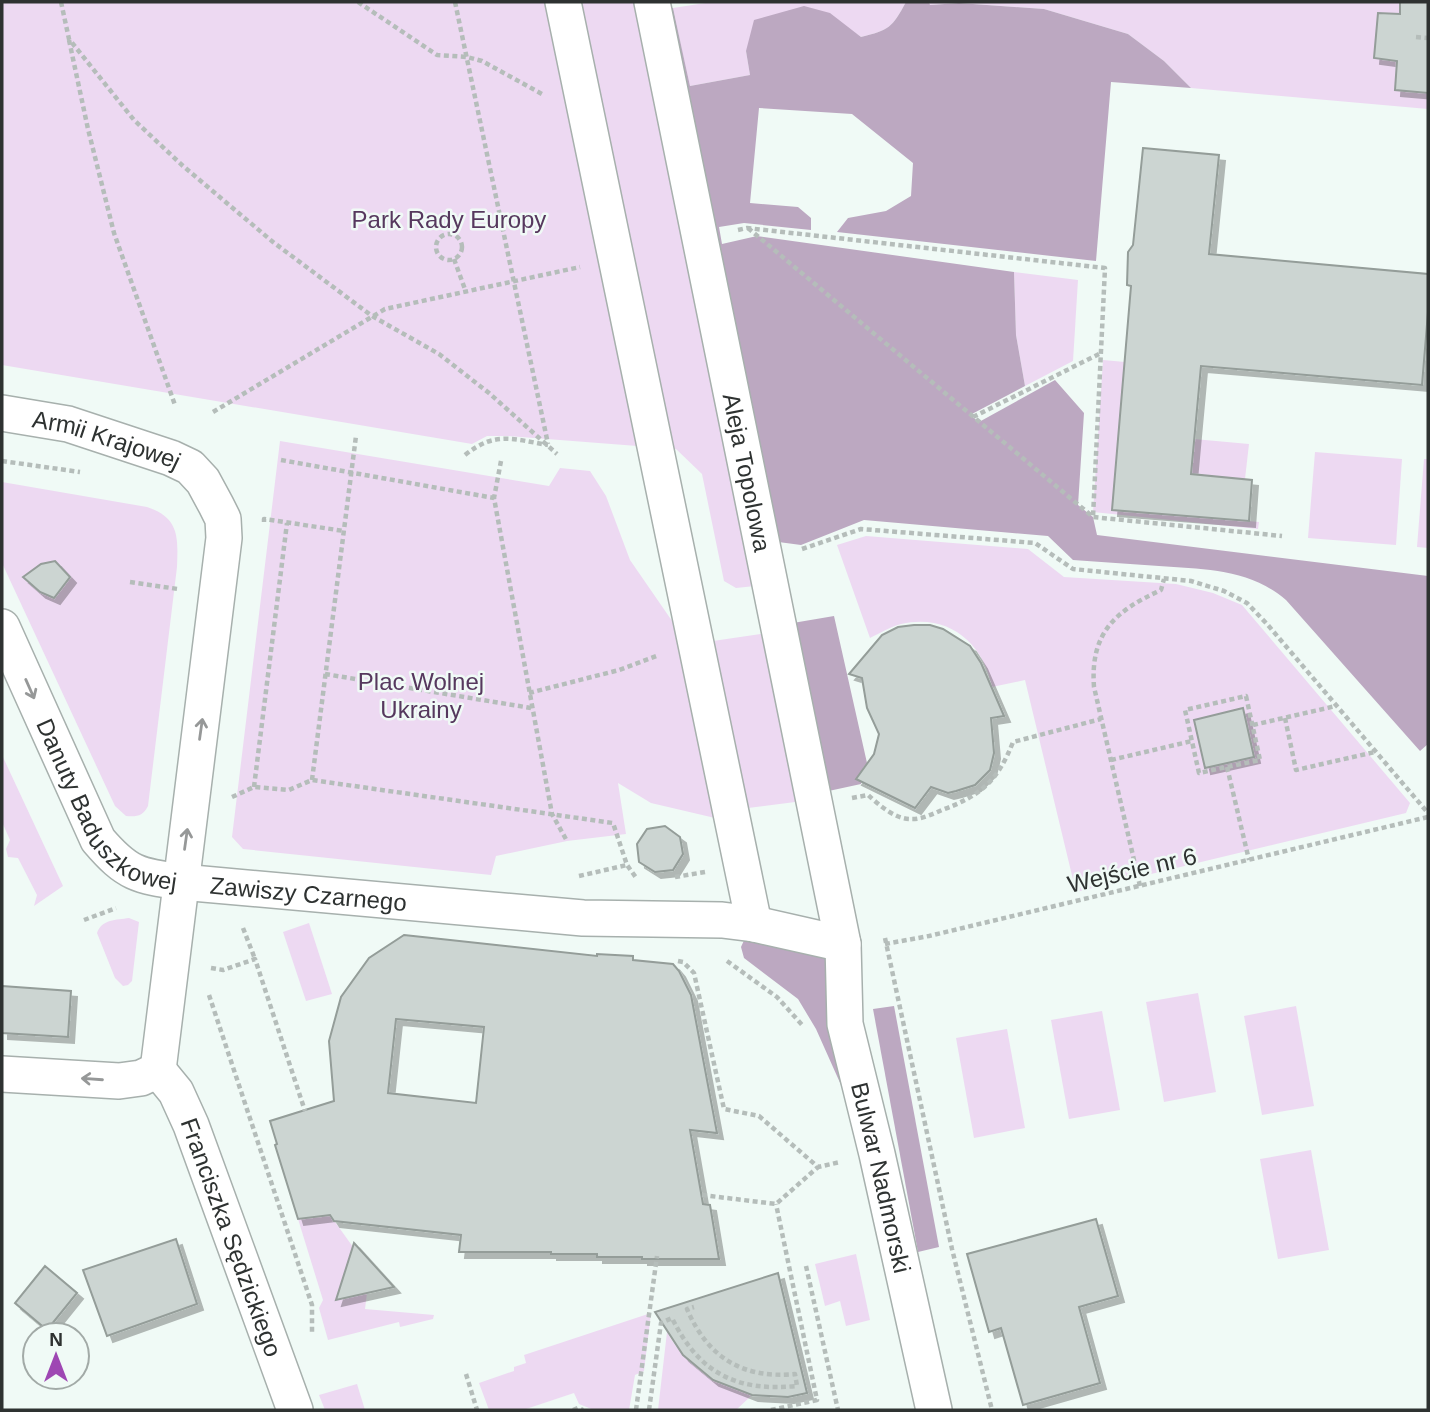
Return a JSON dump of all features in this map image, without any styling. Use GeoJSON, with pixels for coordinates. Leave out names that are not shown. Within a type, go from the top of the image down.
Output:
{"type":"FeatureCollection","features":[{"type":"Feature","properties":{"kind":"street"},"geometry":{"type":"LineString","coordinates":[[564,2],[695,640],[738,922]]}},
{"type":"Feature","properties":{"kind":"street","name":"Aleja Topolowa"},"geometry":{"type":"LineString","coordinates":[[652,2],[843,944]]}},
{"type":"Feature","properties":{"kind":"street","name":"Armii Krajowej"},"geometry":{"type":"LineString","coordinates":[[2,413],[68,424],[139,447],[190,467],[203,481]]}},
{"type":"Feature","properties":{"kind":"street","name":"Zawiszy Czarnego"},"geometry":{"type":"LineString","coordinates":[[203,481],[223,519],[224,538],[181,882],[583,918],[738,922],[843,944]]}},
{"type":"Feature","properties":{"kind":"street","name":"Danuty Baduszkowej"},"geometry":{"type":"LineString","coordinates":[[2,627],[98,840],[124,867],[142,877],[181,882],[158,1070]]}},
{"type":"Feature","properties":{"kind":"street","name":"Bulwar Nadmorski"},"geometry":{"type":"LineString","coordinates":[[843,944],[845,1024],[934,1410]]}},
{"type":"Feature","properties":{"kind":"street"},"geometry":{"type":"LineString","coordinates":[[2,1074],[119,1081],[141,1078],[158,1070]]}},
{"type":"Feature","properties":{"kind":"street","name":"Franciszka Sędzickiego"},"geometry":{"type":"LineString","coordinates":[[158,1070],[176,1092],[191,1125],[295,1410]]}},
{"type":"Feature","properties":{"kind":"path"},"geometry":{"type":"LineString","coordinates":[[61,2],[114,233],[175,404]]}},
{"type":"Feature","properties":{"kind":"path"},"geometry":{"type":"LineString","coordinates":[[358,2],[437,55],[482,61],[587,118]]}},
{"type":"Feature","properties":{"kind":"path"},"geometry":{"type":"LineString","coordinates":[[455,2],[549,445]]}},
{"type":"Feature","properties":{"kind":"path"},"geometry":{"type":"LineString","coordinates":[[1416,37],[1428,38]]}},
{"type":"Feature","properties":{"kind":"path"},"geometry":{"type":"LineString","coordinates":[[69,39],[134,120],[183,166],[273,242],[372,316],[439,354],[489,393],[557,454]]}},
{"type":"Feature","properties":{"kind":"path"},"geometry":{"type":"LineString","coordinates":[[733,231],[747,228],[1105,268],[1093,517]]}},
{"type":"Feature","properties":{"kind":"path"},"geometry":{"type":"LineString","coordinates":[[747,228],[1093,517],[1282,536]]}},
{"type":"Feature","properties":{"kind":"path"},"geometry":{"type":"LineString","coordinates":[[449,233],[457,235],[462,242],[461,252],[454,259],[444,260],[436,254],[435,247],[439,237],[449,233]]}},
{"type":"Feature","properties":{"kind":"path"},"geometry":{"type":"LineString","coordinates":[[454,259],[466,292]]}},
{"type":"Feature","properties":{"kind":"path"},"geometry":{"type":"LineString","coordinates":[[213,412],[385,309],[616,259]]}},
{"type":"Feature","properties":{"kind":"path"},"geometry":{"type":"LineString","coordinates":[[973,417],[1099,355]]}},
{"type":"Feature","properties":{"kind":"path"},"geometry":{"type":"LineString","coordinates":[[312,780],[356,436]]}},
{"type":"Feature","properties":{"kind":"path"},"geometry":{"type":"LineString","coordinates":[[464,454],[493,438],[549,445]]}},
{"type":"Feature","properties":{"kind":"path"},"geometry":{"type":"LineString","coordinates":[[281,460],[494,498]]}},
{"type":"Feature","properties":{"kind":"path"},"geometry":{"type":"LineString","coordinates":[[2,461],[85,473]]}},
{"type":"Feature","properties":{"kind":"path"},"geometry":{"type":"LineString","coordinates":[[501,461],[494,498],[552,814],[567,841]]}},
{"type":"Feature","properties":{"kind":"path"},"geometry":{"type":"LineString","coordinates":[[264,519],[344,531]]}},
{"type":"Feature","properties":{"kind":"path"},"geometry":{"type":"LineString","coordinates":[[254,786],[287,523]]}},
{"type":"Feature","properties":{"kind":"path"},"geometry":{"type":"LineString","coordinates":[[765,561],[861,529],[1035,543],[1073,569],[1191,581],[1224,591],[1247,603],[1428,815]]}},
{"type":"Feature","properties":{"kind":"path"},"geometry":{"type":"LineString","coordinates":[[1140,886],[1092,669],[1097,648],[1117,615],[1133,603],[1161,590],[1164,579]]}},
{"type":"Feature","properties":{"kind":"path"},"geometry":{"type":"LineString","coordinates":[[130,582],[183,589]]}},
{"type":"Feature","properties":{"kind":"path"},"geometry":{"type":"LineString","coordinates":[[529,693],[619,670],[695,640]]}},
{"type":"Feature","properties":{"kind":"path"},"geometry":{"type":"LineString","coordinates":[[326,674],[531,708]]}},
{"type":"Feature","properties":{"kind":"path"},"geometry":{"type":"LineString","coordinates":[[1247,696],[1253,725],[1260,760],[1199,773],[1185,710],[1247,696]]}},
{"type":"Feature","properties":{"kind":"path"},"geometry":{"type":"LineString","coordinates":[[1253,725],[1336,706]]}},
{"type":"Feature","properties":{"kind":"path"},"geometry":{"type":"LineString","coordinates":[[1285,718],[1296,770],[1375,752]]}},
{"type":"Feature","properties":{"kind":"path"},"geometry":{"type":"LineString","coordinates":[[813,797],[842,800],[868,795],[881,808],[909,820],[930,815],[978,794],[994,779],[1013,742],[1101,719]]}},
{"type":"Feature","properties":{"kind":"path"},"geometry":{"type":"LineString","coordinates":[[1111,760],[1192,741]]}},
{"type":"Feature","properties":{"kind":"path"},"geometry":{"type":"LineString","coordinates":[[1227,767],[1248,860]]}},
{"type":"Feature","properties":{"kind":"path"},"geometry":{"type":"LineString","coordinates":[[225,800],[254,786],[289,790],[312,780],[613,823],[627,865],[640,884],[641,918],[656,956],[683,962],[694,973],[724,1109],[759,1116],[818,1167]]}},
{"type":"Feature","properties":{"kind":"path","name":"Wejście nr 6"},"geometry":{"type":"LineString","coordinates":[[843,944],[886,944],[1140,886],[1428,815]]}},
{"type":"Feature","properties":{"kind":"path"},"geometry":{"type":"LineString","coordinates":[[574,877],[627,865]]}},
{"type":"Feature","properties":{"kind":"path"},"geometry":{"type":"LineString","coordinates":[[84,920],[126,904]]}},
{"type":"Feature","properties":{"kind":"path"},"geometry":{"type":"LineString","coordinates":[[238,918],[255,959],[305,1111]]}},
{"type":"Feature","properties":{"kind":"path"},"geometry":{"type":"LineString","coordinates":[[738,922],[722,944],[727,961],[777,997],[803,1025],[809,1037]]}},
{"type":"Feature","properties":{"kind":"path"},"geometry":{"type":"LineString","coordinates":[[883,931],[952,1249],[992,1410]]}},
{"type":"Feature","properties":{"kind":"path"},"geometry":{"type":"LineString","coordinates":[[205,968],[223,970],[255,959]]}},
{"type":"Feature","properties":{"kind":"path"},"geometry":{"type":"LineString","coordinates":[[208,988],[312,1305],[312,1344]]}},
{"type":"Feature","properties":{"kind":"path"},"geometry":{"type":"LineString","coordinates":[[702,1195],[776,1205],[818,1167],[877,1154]]}},
{"type":"Feature","properties":{"kind":"path"},"geometry":{"type":"LineString","coordinates":[[771,1410],[817,1400],[776,1205]]}},
{"type":"Feature","properties":{"kind":"path"},"geometry":{"type":"LineString","coordinates":[[636,1409],[657,1256]]}},
{"type":"Feature","properties":{"kind":"path"},"geometry":{"type":"LineString","coordinates":[[806,1266],[838,1410]]}},
{"type":"Feature","properties":{"kind":"path"},"geometry":{"type":"LineString","coordinates":[[649,1410],[661,1323],[672,1318],[681,1338],[695,1355],[712,1370],[732,1381],[753,1387],[797,1386],[795,1374],[761,1374],[744,1369],[715,1352],[703,1340],[687,1310],[694,1307]]}},
{"type":"Feature","properties":{"kind":"path"},"geometry":{"type":"LineString","coordinates":[[466,1374],[477,1410]]}},
{"type":"Feature","properties":{"kind":"path"},"geometry":{"type":"LineString","coordinates":[[573,1410],[583,1410]]}},
{"type":"Feature","properties":{"kind":"green space","name":"Park Rady Europy"},"geometry":{"type":"Polygon","coordinates":[[[2,2],[641,2],[755,586],[736,588],[724,581],[702,474],[676,449],[508,436],[487,436],[472,444],[2,365],[2,2]]]}},
{"type":"Feature","properties":{"kind":"green space"},"geometry":{"type":"Polygon","coordinates":[[[712,2],[906,2],[893,23],[878,32],[861,37],[848,28],[746,51],[750,75],[690,86],[673,8],[712,2]]]}},
{"type":"Feature","properties":{"kind":"green space"},"geometry":{"type":"Polygon","coordinates":[[[929,2],[1402,2],[1401,14],[1379,13],[1374,58],[1397,61],[1395,90],[1428,93],[1428,109],[1191,88],[1164,61],[1128,34],[1044,9],[959,3],[930,5],[929,2]]]}},
{"type":"Feature","properties":{"kind":"green space"},"geometry":{"type":"Polygon","coordinates":[[[1014,272],[1078,280],[1073,361],[1025,386],[1016,335],[1014,272]]]}},
{"type":"Feature","properties":{"kind":"green space"},"geometry":{"type":"Polygon","coordinates":[[[1103,360],[1125,362],[1112,509],[1259,522],[1258,529],[1093,512],[1103,360]]]}},
{"type":"Feature","properties":{"kind":"green space"},"geometry":{"type":"Polygon","coordinates":[[[1194,439],[1249,444],[1245,479],[1191,474],[1194,439]]]}},
{"type":"Feature","properties":{"kind":"green space","name":"Plac Wolnej Ukrainy"},"geometry":{"type":"Polygon","coordinates":[[[280,441],[549,486],[560,468],[590,471],[606,496],[630,560],[679,631],[715,818],[651,803],[618,783],[626,834],[567,841],[496,856],[491,875],[243,849],[232,837],[280,441]]]}},
{"type":"Feature","properties":{"kind":"green space"},"geometry":{"type":"Polygon","coordinates":[[[1315,452],[1402,459],[1396,545],[1308,538],[1315,452]]]}},
{"type":"Feature","properties":{"kind":"green space"},"geometry":{"type":"Polygon","coordinates":[[[1424,459],[1428,459],[1428,548],[1417,547],[1424,459]]]}},
{"type":"Feature","properties":{"kind":"green space"},"geometry":{"type":"Polygon","coordinates":[[[2,482],[147,507],[166,517],[175,530],[177,567],[148,806],[139,815],[126,816],[115,806],[2,563],[2,482]]]}},
{"type":"Feature","properties":{"kind":"green space"},"geometry":{"type":"Polygon","coordinates":[[[866,536],[1028,549],[1064,577],[1176,584],[1213,593],[1242,605],[1410,803],[1406,813],[1076,892],[1025,680],[992,687],[981,657],[972,644],[961,634],[934,623],[901,624],[870,638],[837,545],[866,536]]]}},
{"type":"Feature","properties":{"kind":"green space"},"geometry":{"type":"Polygon","coordinates":[[[768,633],[803,801],[748,808],[713,641],[768,633]]]}},
{"type":"Feature","properties":{"kind":"green space"},"geometry":{"type":"Polygon","coordinates":[[[2,755],[63,886],[34,906],[37,895],[18,858],[8,857],[6,849],[10,840],[2,822],[2,755]]]}},
{"type":"Feature","properties":{"kind":"green space"},"geometry":{"type":"Polygon","coordinates":[[[129,918],[139,922],[132,981],[123,986],[115,978],[97,933],[106,923],[129,918]]]}},
{"type":"Feature","properties":{"kind":"green space"},"geometry":{"type":"Polygon","coordinates":[[[309,923],[332,994],[306,1001],[283,932],[309,923]]]}},
{"type":"Feature","properties":{"kind":"green space"},"geometry":{"type":"Polygon","coordinates":[[[1198,993],[1216,1092],[1164,1102],[1146,1002],[1198,993]]]}},
{"type":"Feature","properties":{"kind":"green space"},"geometry":{"type":"Polygon","coordinates":[[[1296,1006],[1314,1106],[1262,1115],[1244,1016],[1296,1006]]]}},
{"type":"Feature","properties":{"kind":"green space"},"geometry":{"type":"Polygon","coordinates":[[[1102,1011],[1120,1110],[1069,1119],[1051,1020],[1102,1011]]]}},
{"type":"Feature","properties":{"kind":"green space"},"geometry":{"type":"Polygon","coordinates":[[[1007,1029],[1025,1128],[974,1138],[956,1038],[1007,1029]]]}},
{"type":"Feature","properties":{"kind":"green space"},"geometry":{"type":"Polygon","coordinates":[[[1311,1150],[1329,1250],[1278,1259],[1260,1159],[1311,1150]]]}},
{"type":"Feature","properties":{"kind":"green space"},"geometry":{"type":"Polygon","coordinates":[[[330,1215],[353,1247],[367,1293],[365,1309],[434,1315],[433,1319],[400,1327],[399,1322],[328,1340],[319,1308],[323,1300],[298,1219],[330,1215]]]}},
{"type":"Feature","properties":{"kind":"green space"},"geometry":{"type":"Polygon","coordinates":[[[856,1254],[870,1320],[846,1326],[840,1301],[825,1306],[815,1264],[856,1254]]]}},
{"type":"Feature","properties":{"kind":"green space"},"geometry":{"type":"Polygon","coordinates":[[[651,1313],[644,1371],[635,1375],[629,1410],[594,1410],[579,1404],[574,1393],[523,1410],[489,1410],[479,1383],[514,1371],[514,1367],[526,1363],[524,1355],[651,1313]]]}},
{"type":"Feature","properties":{"kind":"green space"},"geometry":{"type":"Polygon","coordinates":[[[667,1332],[683,1355],[703,1372],[752,1395],[736,1410],[658,1410],[667,1332]]]}},
{"type":"Feature","properties":{"kind":"green space"},"geometry":{"type":"Polygon","coordinates":[[[357,1384],[365,1410],[325,1410],[319,1395],[357,1384]]]}},
{"type":"Feature","properties":{"kind":"shaded area"},"geometry":{"type":"Polygon","coordinates":[[[906,2],[1044,9],[1128,34],[1164,61],[1191,88],[1111,82],[1096,261],[837,232],[848,218],[886,211],[911,196],[913,163],[852,114],[759,108],[750,203],[798,207],[811,218],[811,230],[744,223],[719,227],[722,244],[757,236],[1014,272],[1016,335],[1025,386],[970,415],[979,422],[1055,380],[1084,413],[1078,505],[1093,517],[1097,535],[1428,576],[1428,744],[1420,751],[1286,600],[1242,576],[1193,568],[1073,560],[1048,536],[864,520],[801,545],[771,541],[662,11],[673,8],[690,86],[750,75],[746,51],[754,20],[804,6],[830,13],[861,37],[889,27],[906,2]]]}},
{"type":"Feature","properties":{"kind":"shaded area"},"geometry":{"type":"Polygon","coordinates":[[[834,616],[867,763],[863,768],[861,784],[824,792],[787,624],[834,616]]]}},
{"type":"Feature","properties":{"kind":"shaded area"},"geometry":{"type":"Polygon","coordinates":[[[746,936],[809,944],[829,960],[848,1076],[841,1085],[816,1029],[798,999],[744,958],[741,947],[746,936]]]}},
{"type":"Feature","properties":{"kind":"shaded area"},"geometry":{"type":"Polygon","coordinates":[[[894,1006],[939,1247],[918,1252],[873,1009],[894,1006]]]}},
{"type":"Feature","properties":{"kind":"building"},"geometry":{"type":"Polygon","coordinates":[[[1400,2],[1428,2],[1428,93],[1395,90],[1397,61],[1374,58],[1378,13],[1400,14],[1400,2]]]}},
{"type":"Feature","properties":{"kind":"building"},"geometry":{"type":"Polygon","coordinates":[[[1143,148],[1219,155],[1209,254],[1428,274],[1422,385],[1201,366],[1191,474],[1252,480],[1249,521],[1112,510],[1131,286],[1127,285],[1128,252],[1133,245],[1143,148]]]}},
{"type":"Feature","properties":{"kind":"building"},"geometry":{"type":"Polygon","coordinates":[[[55,561],[70,577],[54,598],[40,592],[23,577],[41,564],[55,561]]]}},
{"type":"Feature","properties":{"kind":"building"},"geometry":{"type":"Polygon","coordinates":[[[930,625],[943,629],[970,646],[981,663],[1004,716],[991,718],[994,753],[990,770],[975,785],[956,791],[948,793],[931,787],[915,808],[856,779],[874,754],[879,734],[867,708],[862,678],[849,674],[882,635],[898,627],[930,625]]]}},
{"type":"Feature","properties":{"kind":"building"},"geometry":{"type":"Polygon","coordinates":[[[1243,708],[1254,757],[1205,768],[1194,720],[1243,708]]]}},
{"type":"Feature","properties":{"kind":"building"},"geometry":{"type":"Polygon","coordinates":[[[665,826],[680,837],[683,854],[673,870],[655,872],[639,862],[637,844],[647,829],[665,826]]]}},
{"type":"Feature","properties":{"kind":"building"},"geometry":{"type":"Polygon","coordinates":[[[404,935],[597,956],[633,956],[633,960],[673,964],[691,995],[717,1133],[690,1130],[703,1204],[710,1205],[719,1259],[642,1259],[551,1252],[459,1252],[461,1235],[334,1221],[330,1215],[298,1219],[270,1121],[334,1101],[329,1041],[341,997],[369,958],[404,935]],[[396,1019],[388,1093],[476,1103],[484,1027],[396,1019]]]}},
{"type":"Feature","properties":{"kind":"building"},"geometry":{"type":"Polygon","coordinates":[[[2,986],[71,991],[68,1037],[2,1033],[2,986]]]}},
{"type":"Feature","properties":{"kind":"building"},"geometry":{"type":"Polygon","coordinates":[[[1096,1219],[1118,1296],[1079,1307],[1100,1383],[1023,1405],[1001,1328],[989,1332],[967,1254],[1096,1219]]]}},
{"type":"Feature","properties":{"kind":"building"},"geometry":{"type":"Polygon","coordinates":[[[176,1239],[197,1304],[107,1336],[83,1270],[176,1239]]]}},
{"type":"Feature","properties":{"kind":"building"},"geometry":{"type":"Polygon","coordinates":[[[354,1243],[394,1287],[336,1300],[354,1243]]]}},
{"type":"Feature","properties":{"kind":"building"},"geometry":{"type":"Polygon","coordinates":[[[45,1266],[77,1293],[54,1321],[36,1321],[15,1303],[45,1266]]]}},
{"type":"Feature","properties":{"kind":"building"},"geometry":{"type":"Polygon","coordinates":[[[778,1273],[807,1393],[788,1397],[752,1395],[713,1380],[683,1355],[655,1312],[778,1273]]]}}]}
